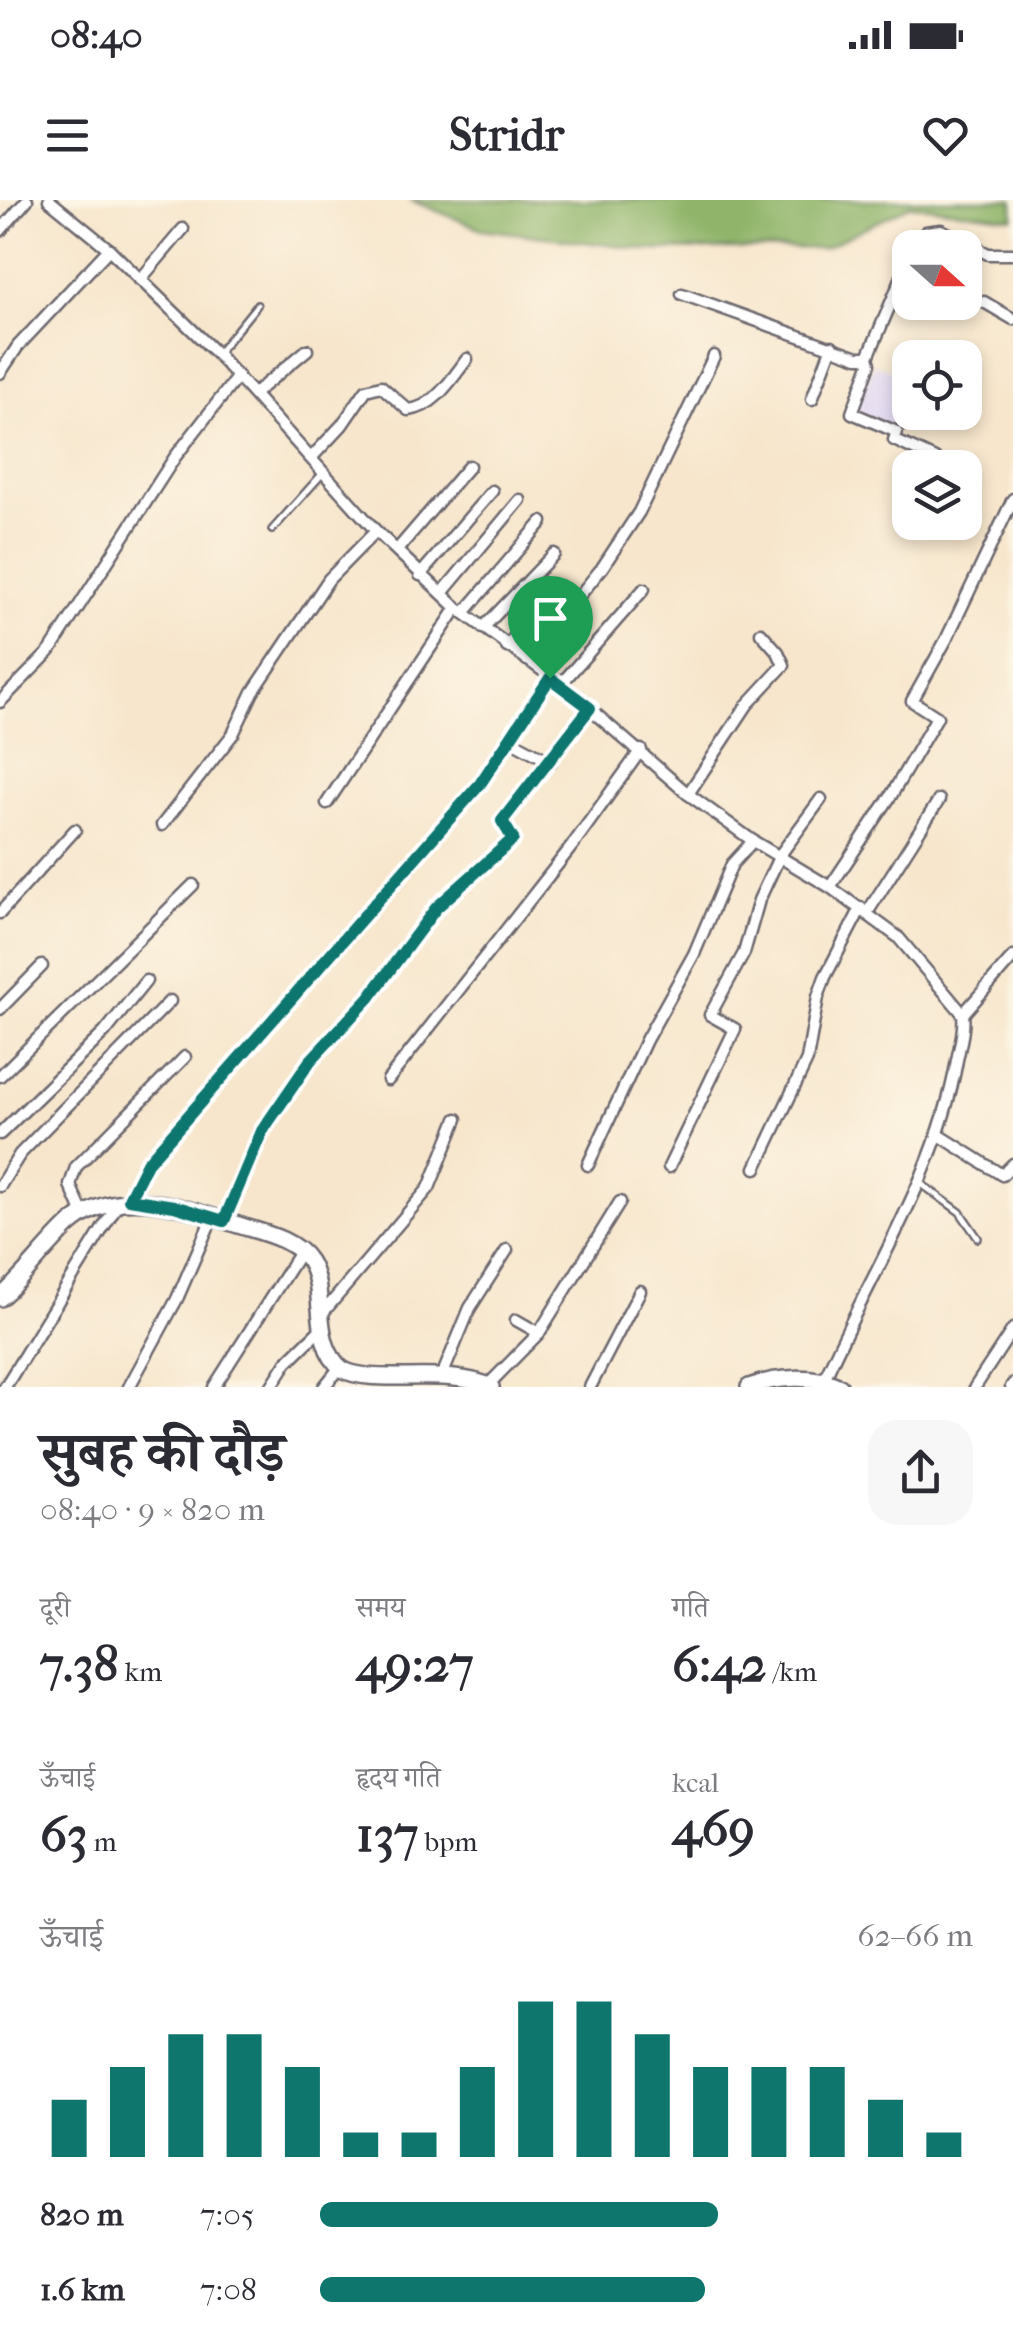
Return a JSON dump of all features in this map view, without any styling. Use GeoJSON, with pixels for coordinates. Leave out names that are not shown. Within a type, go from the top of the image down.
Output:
{"type":"FeatureCollection","features":[{"type":"Feature","properties":{"kind":"main road"},"geometry":{"type":"LineString","coordinates":[[0,1298],[83,1214],[124,1200],[174,1206],[280,1239],[300,1252],[311,1264],[326,1346],[340,1368],[360,1382],[392,1383],[442,1376],[490,1386]]}},
{"type":"Feature","properties":{"kind":"main road"},"geometry":{"type":"LineString","coordinates":[[749,1387],[792,1379],[832,1384]]}},
{"type":"Feature","properties":{"kind":"street"},"geometry":{"type":"LineString","coordinates":[[0,231],[26,200]]}},
{"type":"Feature","properties":{"kind":"street"},"geometry":{"type":"LineString","coordinates":[[52,201],[110,249],[217,354],[376,531],[420,574],[506,647],[590,708],[688,794],[754,841],[830,887],[898,937],[962,1014]]}},
{"type":"Feature","properties":{"kind":"street"},"geometry":{"type":"LineString","coordinates":[[140,280],[183,230]]}},
{"type":"Feature","properties":{"kind":"street"},"geometry":{"type":"LineString","coordinates":[[0,373],[18,346],[110,249]]}},
{"type":"Feature","properties":{"kind":"street"},"geometry":{"type":"LineString","coordinates":[[982,251],[1013,254]]}},
{"type":"Feature","properties":{"kind":"street"},"geometry":{"type":"LineString","coordinates":[[682,294],[868,357]]}},
{"type":"Feature","properties":{"kind":"street"},"geometry":{"type":"LineString","coordinates":[[984,302],[1013,318]]}},
{"type":"Feature","properties":{"kind":"street"},"geometry":{"type":"LineString","coordinates":[[892,305],[868,357],[870,364],[852,413],[897,432],[894,440],[914,450]]}},
{"type":"Feature","properties":{"kind":"street"},"geometry":{"type":"LineString","coordinates":[[812,400],[832,346]]}},
{"type":"Feature","properties":{"kind":"street"},"geometry":{"type":"LineString","coordinates":[[255,393],[307,350]]}},
{"type":"Feature","properties":{"kind":"street"},"geometry":{"type":"LineString","coordinates":[[527,660],[602,568],[639,512],[714,356]]}},
{"type":"Feature","properties":{"kind":"street"},"geometry":{"type":"LineString","coordinates":[[312,457],[342,425],[366,390],[381,386],[408,410],[420,409],[448,385],[467,359]]}},
{"type":"Feature","properties":{"kind":"street"},"geometry":{"type":"LineString","coordinates":[[0,702],[50,651],[175,456],[238,376]]}},
{"type":"Feature","properties":{"kind":"street"},"geometry":{"type":"LineString","coordinates":[[397,550],[469,466]]}},
{"type":"Feature","properties":{"kind":"street"},"geometry":{"type":"LineString","coordinates":[[420,574],[492,491]]}},
{"type":"Feature","properties":{"kind":"street"},"geometry":{"type":"LineString","coordinates":[[830,887],[937,717],[912,701],[946,640],[1013,499]]}},
{"type":"Feature","properties":{"kind":"street"},"geometry":{"type":"LineString","coordinates":[[442,592],[520,500]]}},
{"type":"Feature","properties":{"kind":"street"},"geometry":{"type":"LineString","coordinates":[[326,803],[461,610],[542,522]]}},
{"type":"Feature","properties":{"kind":"street"},"geometry":{"type":"LineString","coordinates":[[162,825],[226,743],[253,692],[328,579],[376,531]]}},
{"type":"Feature","properties":{"kind":"street"},"geometry":{"type":"LineString","coordinates":[[483,628],[554,554]]}},
{"type":"Feature","properties":{"kind":"street"},"geometry":{"type":"LineString","coordinates":[[506,647],[551,589]]}},
{"type":"Feature","properties":{"kind":"street"},"geometry":{"type":"LineString","coordinates":[[5,1387],[147,1163],[392,888],[480,784],[556,681],[644,589]]}},
{"type":"Feature","properties":{"kind":"street"},"geometry":{"type":"LineString","coordinates":[[688,794],[746,705],[784,665],[761,633]]}},
{"type":"Feature","properties":{"kind":"street"},"geometry":{"type":"LineString","coordinates":[[128,1387],[256,1143],[301,1073],[369,998],[436,908],[513,839],[502,821],[590,708]]}},
{"type":"Feature","properties":{"kind":"street"},"geometry":{"type":"LineString","coordinates":[[510,740],[551,762]]}},
{"type":"Feature","properties":{"kind":"street"},"geometry":{"type":"LineString","coordinates":[[388,1080],[572,846],[641,750]]}},
{"type":"Feature","properties":{"kind":"street"},"geometry":{"type":"LineString","coordinates":[[668,1167],[735,1030],[710,1015],[744,953],[759,900],[780,854],[821,799]]}},
{"type":"Feature","properties":{"kind":"street"},"geometry":{"type":"LineString","coordinates":[[756,1168],[807,1060],[825,977],[939,800]]}},
{"type":"Feature","properties":{"kind":"street"},"geometry":{"type":"LineString","coordinates":[[0,913],[75,830]]}},
{"type":"Feature","properties":{"kind":"street"},"geometry":{"type":"LineString","coordinates":[[588,1165],[646,1040],[694,954],[732,864],[754,841]]}},
{"type":"Feature","properties":{"kind":"street"},"geometry":{"type":"LineString","coordinates":[[0,1076],[193,885]]}},
{"type":"Feature","properties":{"kind":"street"},"geometry":{"type":"LineString","coordinates":[[832,1384],[856,1306],[920,1183],[939,1135],[951,1094],[962,1014],[1013,957]]}},
{"type":"Feature","properties":{"kind":"street"},"geometry":{"type":"LineString","coordinates":[[0,1008],[42,966]]}},
{"type":"Feature","properties":{"kind":"street"},"geometry":{"type":"LineString","coordinates":[[0,1134],[105,1032],[146,982]]}},
{"type":"Feature","properties":{"kind":"street"},"geometry":{"type":"LineString","coordinates":[[0,1186],[20,1154],[170,1001]]}},
{"type":"Feature","properties":{"kind":"street"},"geometry":{"type":"LineString","coordinates":[[83,1214],[70,1185],[76,1167],[185,1056]]}},
{"type":"Feature","properties":{"kind":"street"},"geometry":{"type":"LineString","coordinates":[[271,1387],[287,1362],[429,1188],[457,1118]]}},
{"type":"Feature","properties":{"kind":"street"},"geometry":{"type":"LineString","coordinates":[[939,1135],[1002,1174],[1013,1164]]}},
{"type":"Feature","properties":{"kind":"street"},"geometry":{"type":"LineString","coordinates":[[490,1386],[540,1333],[620,1202]]}},
{"type":"Feature","properties":{"kind":"street"},"geometry":{"type":"LineString","coordinates":[[442,1376],[470,1308],[507,1250]]}},
{"type":"Feature","properties":{"kind":"street"},"geometry":{"type":"LineString","coordinates":[[214,1387],[300,1252]]}},
{"type":"Feature","properties":{"kind":"street"},"geometry":{"type":"LineString","coordinates":[[590,1387],[640,1291]]}},
{"type":"Feature","properties":{"kind":"street"},"geometry":{"type":"LineString","coordinates":[[516,1320],[540,1333]]}},
{"type":"Feature","properties":{"kind":"street"},"geometry":{"type":"LineString","coordinates":[[974,1387],[1013,1329]]}},
{"type":"Feature","properties":{"kind":"street"},"geometry":{"type":"LineString","coordinates":[[324,1387],[340,1368]]}},
{"type":"Feature","properties":{"kind":"lane"},"geometry":{"type":"LineString","coordinates":[[217,354],[257,305]]}},
{"type":"Feature","properties":{"kind":"lane"},"geometry":{"type":"LineString","coordinates":[[272,530],[325,471]]}},
{"type":"Feature","properties":{"kind":"lane"},"geometry":{"type":"LineString","coordinates":[[920,1183],[960,1212],[978,1238]]}},
{"type":"Feature","properties":{"kind":"shaded area"},"geometry":{"type":"Polygon","coordinates":[[[873,364],[892,370],[890,426],[856,411],[873,364]]]}},
{"type":"Feature","properties":{"kind":"green space"},"geometry":{"type":"Polygon","coordinates":[[[410,200],[1013,200],[1013,218],[911,205],[824,248],[647,250],[481,229],[410,200]]]}},
{"type":"Feature","properties":{"kind":"route"},"geometry":{"type":"LineString","coordinates":[[550,678],[590,708],[502,821],[513,839],[436,908],[369,998],[310,1061],[262,1131],[224,1221],[174,1206],[129,1199],[147,1163],[480,784],[550,678]]}}]}
